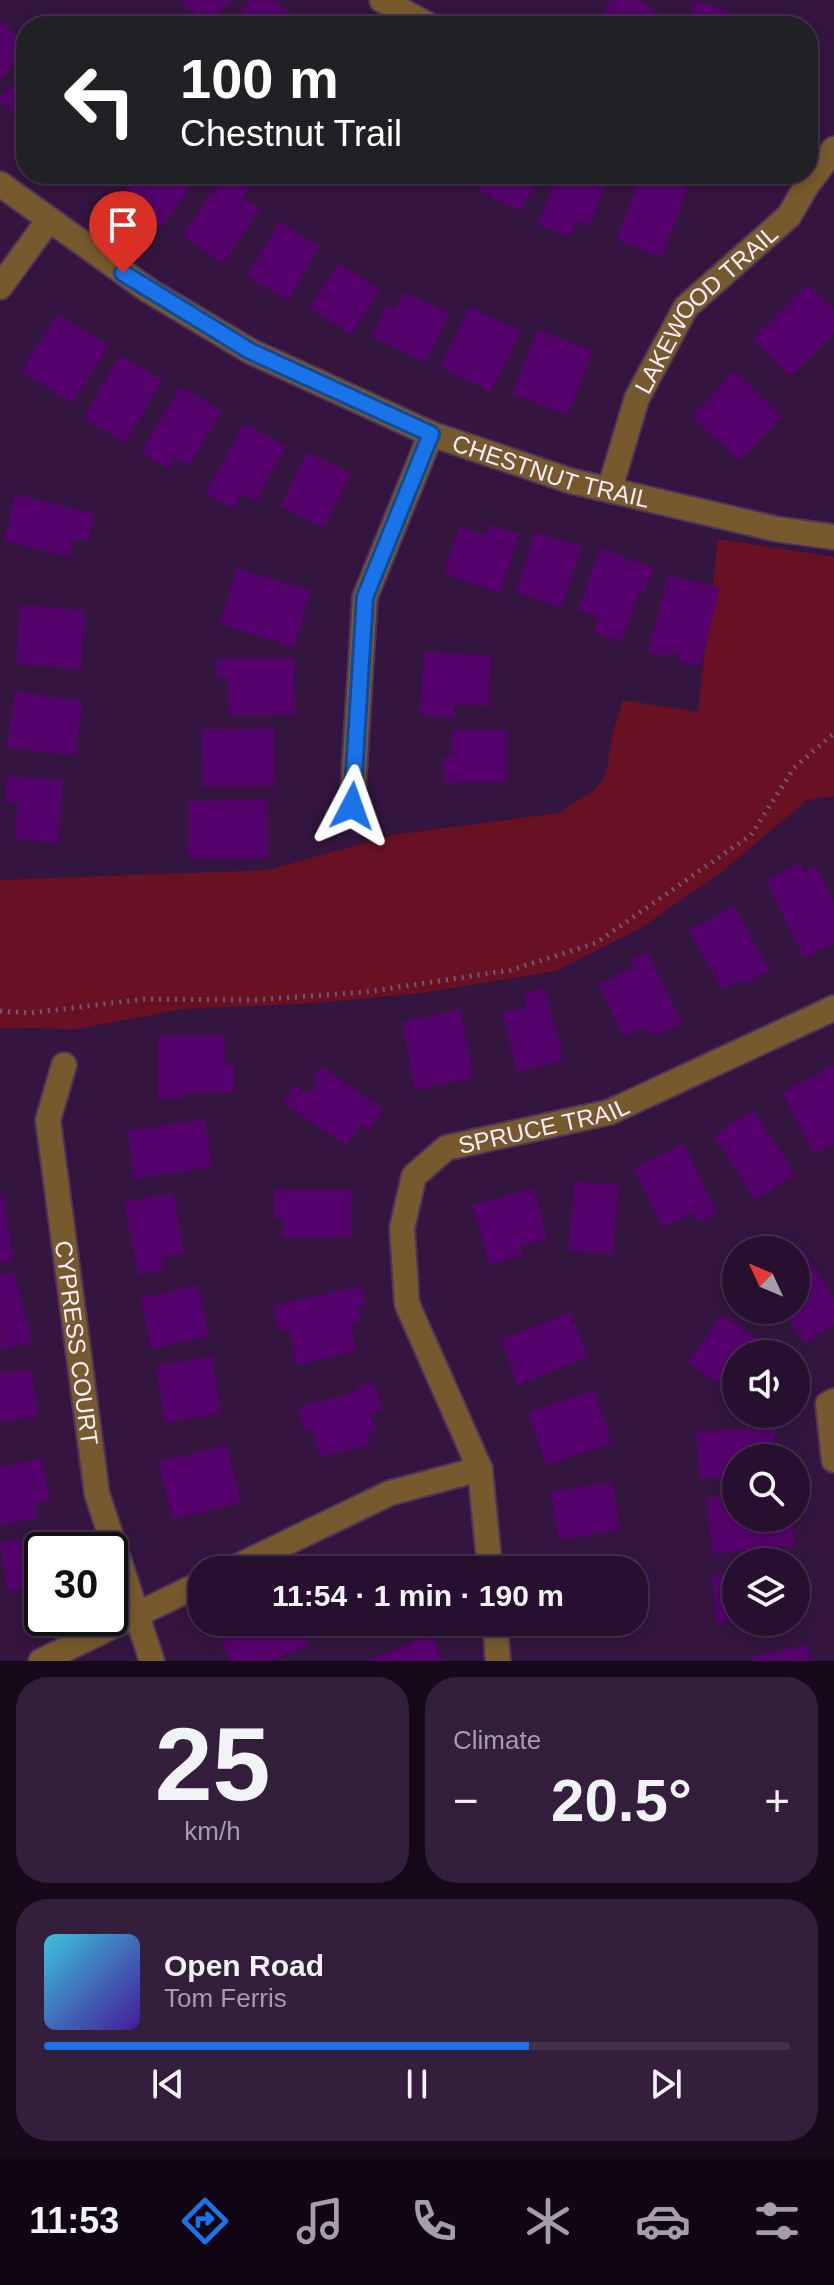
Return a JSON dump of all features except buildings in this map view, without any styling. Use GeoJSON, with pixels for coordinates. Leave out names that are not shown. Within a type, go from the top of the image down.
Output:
{"type":"FeatureCollection","features":[{"type":"Feature","properties":{"kind":"street"},"geometry":{"type":"LineString","coordinates":[[382,0],[412,16]]}},
{"type":"Feature","properties":{"kind":"street","name":"LAKEWOOD TRAIL"},"geometry":{"type":"LineString","coordinates":[[818,163],[834,149]]}},
{"type":"Feature","properties":{"kind":"street","name":"CHESTNUT TRAIL"},"geometry":{"type":"LineString","coordinates":[[0,184],[148,290],[250,351],[431,434],[571,481],[776,529],[834,537]]}},
{"type":"Feature","properties":{"kind":"street","name":"LAKEWOOD TRAIL"},"geometry":{"type":"LineString","coordinates":[[610,488],[637,398],[686,307],[789,216],[798,184]]}},
{"type":"Feature","properties":{"kind":"street"},"geometry":{"type":"LineString","coordinates":[[0,287],[48,221]]}},
{"type":"Feature","properties":{"kind":"street"},"geometry":{"type":"LineString","coordinates":[[352,806],[365,597],[431,434]]}},
{"type":"Feature","properties":{"kind":"street","name":"SPRUCE TRAIL"},"geometry":{"type":"LineString","coordinates":[[489,1556],[480,1469],[407,1304],[402,1228],[414,1176],[446,1148],[610,1112],[834,1008]]}},
{"type":"Feature","properties":{"kind":"street","name":"CYPRESS COURT"},"geometry":{"type":"LineString","coordinates":[[64,1065],[48,1120],[97,1494],[152,1661]]}},
{"type":"Feature","properties":{"kind":"street"},"geometry":{"type":"LineString","coordinates":[[831,1402],[834,1460]]}},
{"type":"Feature","properties":{"kind":"street"},"geometry":{"type":"LineString","coordinates":[[259,1556],[390,1493],[480,1469]]}},
{"type":"Feature","properties":{"kind":"street"},"geometry":{"type":"LineString","coordinates":[[41,1661],[188,1590]]}},
{"type":"Feature","properties":{"kind":"street"},"geometry":{"type":"LineString","coordinates":[[496,1636],[498,1661]]}},
{"type":"Feature","properties":{"kind":"path"},"geometry":{"type":"LineString","coordinates":[[0,1011],[30,1013],[145,999],[254,1000],[366,992],[511,970],[596,943],[751,835],[794,768],[834,733]]}},
{"type":"Feature","properties":{"kind":"shaded area"},"geometry":{"type":"Polygon","coordinates":[[[718,539],[834,557],[834,796],[807,800],[724,870],[641,928],[556,971],[422,993],[315,1003],[184,1009],[76,1029],[0,1028],[0,880],[268,870],[393,835],[558,813],[596,789],[606,774],[613,732],[623,700],[698,712],[718,539]]]}},
{"type":"Feature","properties":{"kind":"route"},"geometry":{"type":"LineString","coordinates":[[123,273],[250,351],[431,434],[365,597],[352,806]]}}]}
